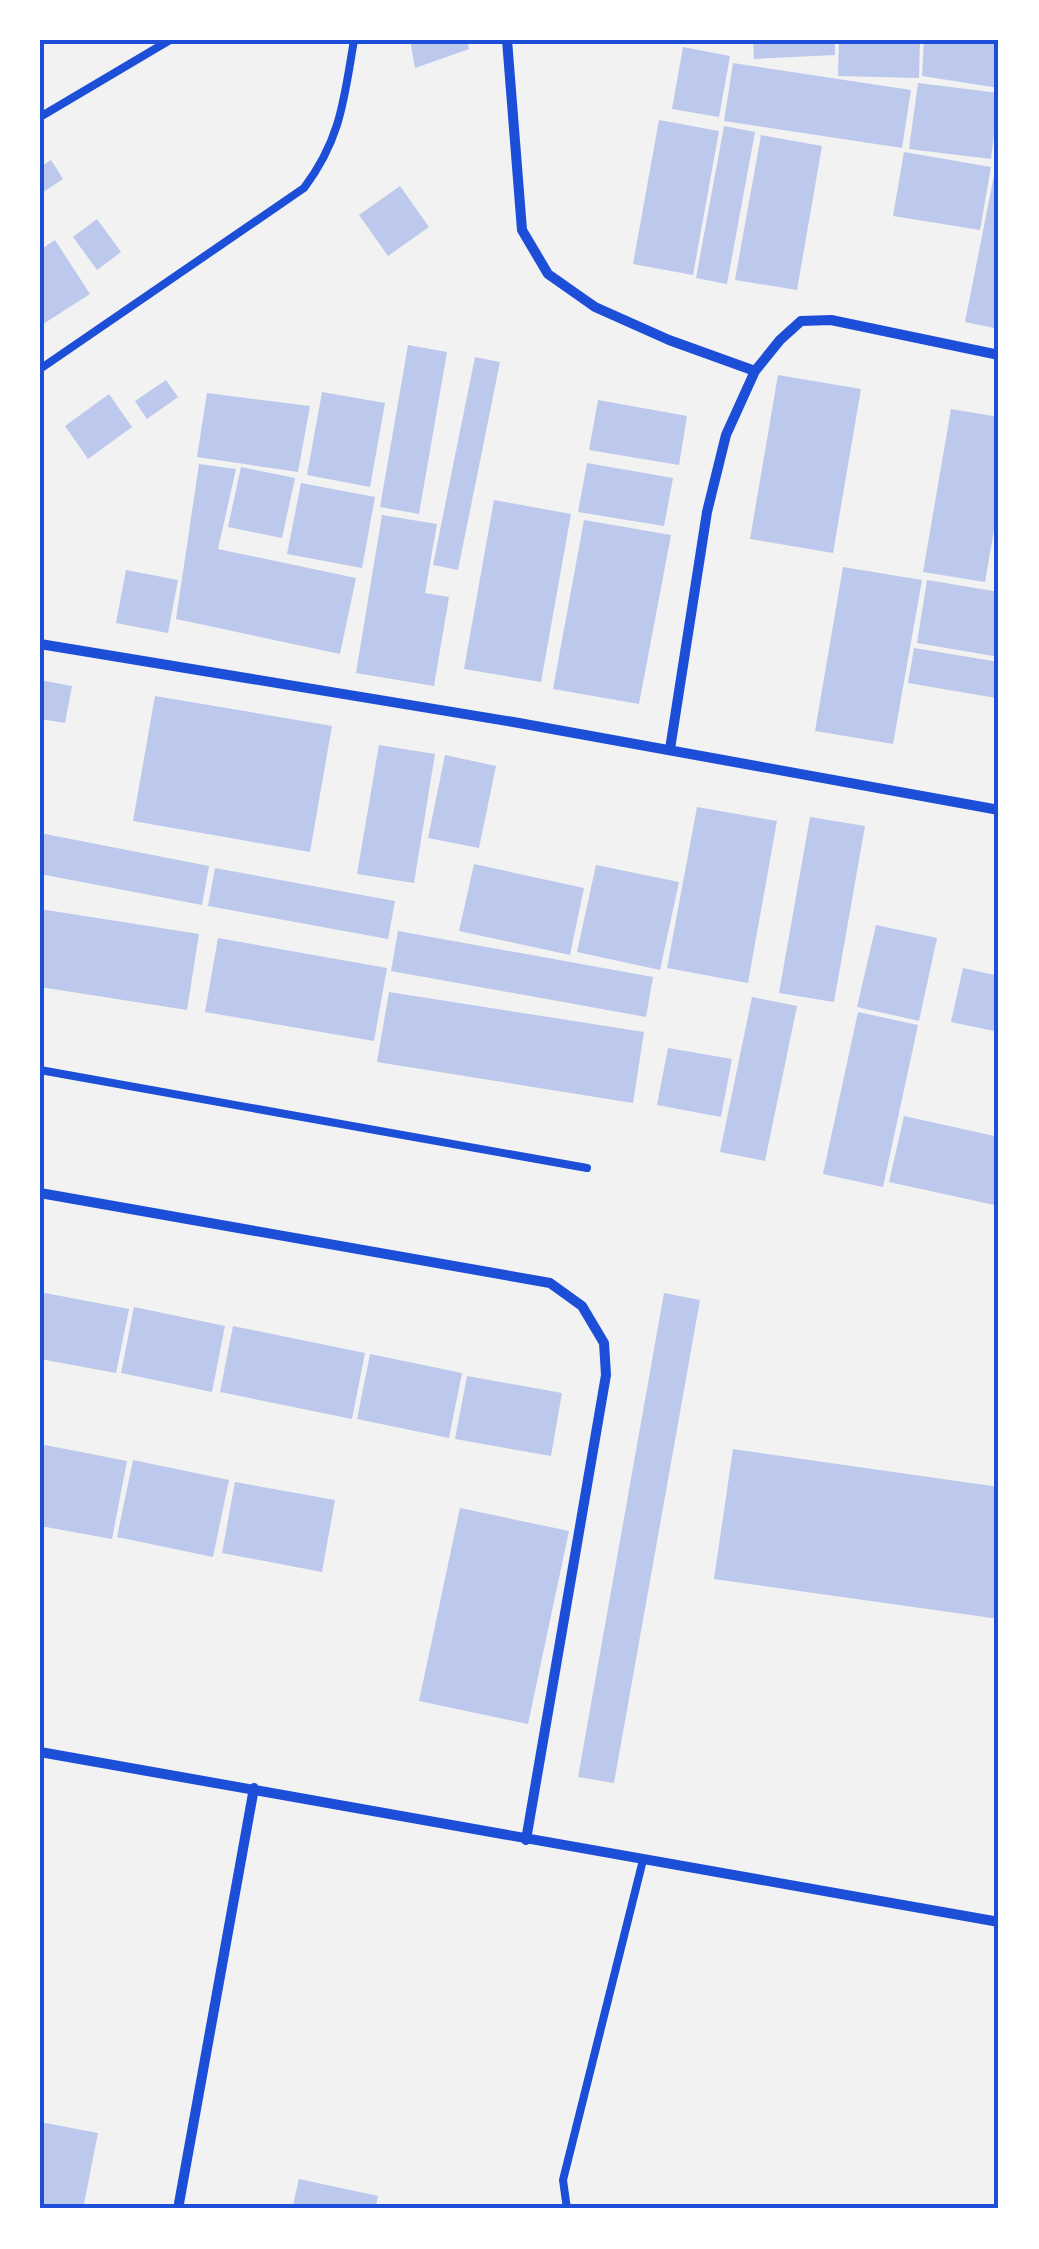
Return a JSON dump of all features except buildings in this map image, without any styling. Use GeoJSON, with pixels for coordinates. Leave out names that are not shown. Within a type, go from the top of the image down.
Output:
{"type":"FeatureCollection","features":[{"type":"Feature","properties":{"kind":"street"},"geometry":{"type":"LineString","coordinates":[[507,40],[522,230],[548,274],[595,307],[668,340],[754,370]]}},
{"type":"Feature","properties":{"kind":"street"},"geometry":{"type":"LineString","coordinates":[[670,749],[706,512],[726,435],[754,370],[801,321],[831,320],[999,355]]}},
{"type":"Feature","properties":{"kind":"street"},"geometry":{"type":"LineString","coordinates":[[40,644],[670,749],[999,810]]}},
{"type":"Feature","properties":{"kind":"street"},"geometry":{"type":"LineString","coordinates":[[40,1192],[550,1283],[582,1306],[604,1343],[606,1375],[526,1840]]}},
{"type":"Feature","properties":{"kind":"street"},"geometry":{"type":"LineString","coordinates":[[40,1752],[999,1922]]}},
{"type":"Feature","properties":{"kind":"street"},"geometry":{"type":"LineString","coordinates":[[178,2209],[254,1788]]}},
{"type":"Feature","properties":{"kind":"lane"},"geometry":{"type":"LineString","coordinates":[[40,116],[170,40]]}},
{"type":"Feature","properties":{"kind":"lane"},"geometry":{"type":"LineString","coordinates":[[40,370],[304,188],[326,160],[341,116],[354,40]]}},
{"type":"Feature","properties":{"kind":"lane"},"geometry":{"type":"LineString","coordinates":[[40,1070],[587,1168]]}},
{"type":"Feature","properties":{"kind":"lane"},"geometry":{"type":"LineString","coordinates":[[567,2209],[563,2180],[643,1860]]}}]}
